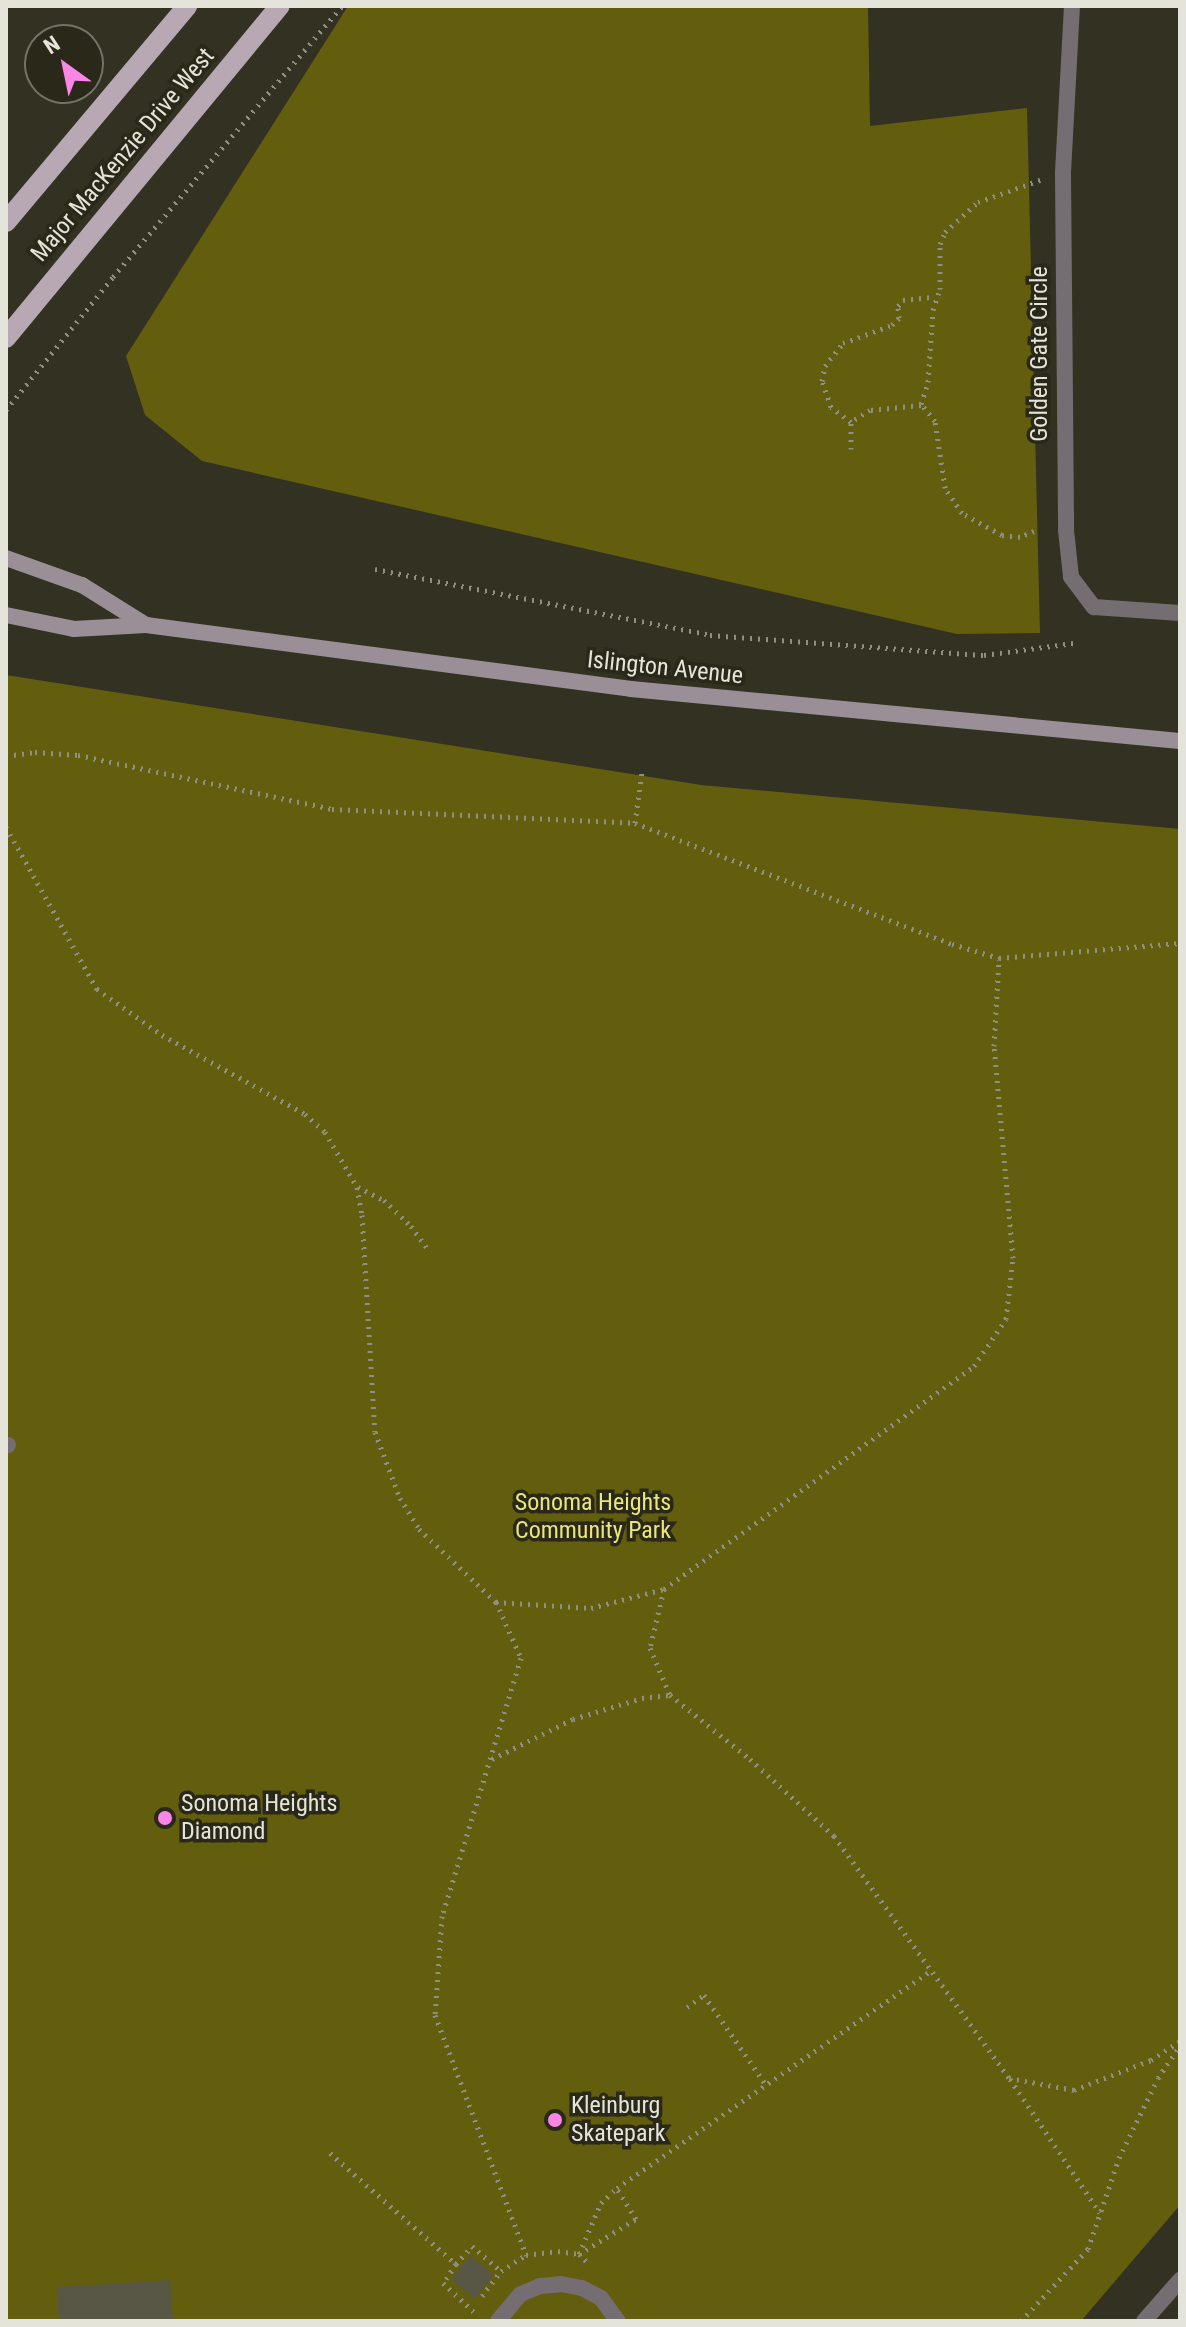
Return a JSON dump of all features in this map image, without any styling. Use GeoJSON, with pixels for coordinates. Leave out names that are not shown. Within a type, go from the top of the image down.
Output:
{"type":"FeatureCollection","features":[{"type":"Feature","properties":{"kind":"main road","name":"Major MacKenzie Drive West"},"geometry":{"type":"LineString","coordinates":[[6,222],[187,6]]}},
{"type":"Feature","properties":{"kind":"main road","name":"Major MacKenzie Drive West"},"geometry":{"type":"LineString","coordinates":[[6,338],[280,6]]}},
{"type":"Feature","properties":{"kind":"main road","name":"Islington Avenue"},"geometry":{"type":"LineString","coordinates":[[6,558],[82,585],[146,625]]}},
{"type":"Feature","properties":{"kind":"main road","name":"Islington Avenue"},"geometry":{"type":"LineString","coordinates":[[6,615],[74,629],[146,625],[631,689],[1180,741]]}},
{"type":"Feature","properties":{"kind":"street","name":"Golden Gate Circle"},"geometry":{"type":"LineString","coordinates":[[1072,6],[1063,173],[1066,530],[1071,577],[1094,607],[1180,613]]}},
{"type":"Feature","properties":{"kind":"street"},"geometry":{"type":"LineString","coordinates":[[1144,2321],[1180,2280]]}},
{"type":"Feature","properties":{"kind":"street"},"geometry":{"type":"LineString","coordinates":[[498,2321],[521,2294],[540,2286],[561,2284],[582,2288],[601,2298],[618,2321]]}},
{"type":"Feature","properties":{"kind":"path"},"geometry":{"type":"LineString","coordinates":[[6,410],[113,277],[342,6]]}},
{"type":"Feature","properties":{"kind":"path"},"geometry":{"type":"LineString","coordinates":[[921,404],[928,382],[935,297],[941,278],[940,244],[945,232],[963,212],[999,192],[1063,173]]}},
{"type":"Feature","properties":{"kind":"path"},"geometry":{"type":"LineString","coordinates":[[851,422],[840,416],[826,399],[822,381],[830,359],[843,343],[892,325],[899,318],[898,306],[903,300],[935,297]]}},
{"type":"Feature","properties":{"kind":"path"},"geometry":{"type":"LineString","coordinates":[[851,422],[870,410],[921,404]]}},
{"type":"Feature","properties":{"kind":"path"},"geometry":{"type":"LineString","coordinates":[[921,404],[935,421],[945,488],[962,513],[1002,535],[1020,537],[1034,531]]}},
{"type":"Feature","properties":{"kind":"path"},"geometry":{"type":"LineString","coordinates":[[851,422],[851,449]]}},
{"type":"Feature","properties":{"kind":"path"},"geometry":{"type":"LineString","coordinates":[[375,569],[710,635],[984,655],[1073,643]]}},
{"type":"Feature","properties":{"kind":"path"},"geometry":{"type":"LineString","coordinates":[[6,756],[35,752],[78,755],[332,809],[635,823],[952,944],[999,958],[1180,943]]}},
{"type":"Feature","properties":{"kind":"path"},"geometry":{"type":"LineString","coordinates":[[635,823],[642,772]]}},
{"type":"Feature","properties":{"kind":"path"},"geometry":{"type":"LineString","coordinates":[[6,827],[97,989],[162,1035],[305,1114],[325,1132],[357,1187],[375,1432],[400,1498],[419,1529],[496,1602],[521,1658],[442,1916],[435,2015],[526,2255]]}},
{"type":"Feature","properties":{"kind":"path"},"geometry":{"type":"LineString","coordinates":[[496,1602],[591,1608],[664,1589],[974,1366],[1006,1319],[1013,1258],[994,1046],[999,958]]}},
{"type":"Feature","properties":{"kind":"path"},"geometry":{"type":"LineString","coordinates":[[357,1187],[384,1200],[411,1226],[430,1252]]}},
{"type":"Feature","properties":{"kind":"path"},"geometry":{"type":"LineString","coordinates":[[664,1589],[650,1648],[670,1695],[750,1759],[834,1836],[1009,2078],[1100,2213]]}},
{"type":"Feature","properties":{"kind":"path"},"geometry":{"type":"LineString","coordinates":[[492,1760],[573,1719],[642,1698],[670,1695]]}},
{"type":"Feature","properties":{"kind":"path"},"geometry":{"type":"LineString","coordinates":[[617,2188],[636,2219],[579,2254],[601,2203],[617,2188],[932,1970]]}},
{"type":"Feature","properties":{"kind":"path"},"geometry":{"type":"LineString","coordinates":[[687,2007],[704,1995],[766,2085]]}},
{"type":"Feature","properties":{"kind":"path"},"geometry":{"type":"LineString","coordinates":[[1009,2078],[1074,2090],[1151,2060],[1180,2043]]}},
{"type":"Feature","properties":{"kind":"path"},"geometry":{"type":"LineString","coordinates":[[1021,2321],[1088,2249],[1119,2158],[1158,2078],[1180,2043]]}},
{"type":"Feature","properties":{"kind":"path"},"geometry":{"type":"LineString","coordinates":[[330,2153],[456,2264]]}},
{"type":"Feature","properties":{"kind":"path"},"geometry":{"type":"LineString","coordinates":[[474,2312],[443,2283],[472,2246],[501,2271]]}},
{"type":"Feature","properties":{"kind":"green space"},"geometry":{"type":"Polygon","coordinates":[[[348,6],[868,6],[870,126],[1027,108],[1040,633],[957,634],[202,461],[145,415],[126,356],[348,6]]]}},
{"type":"Feature","properties":{"kind":"green space","name":"Sonoma Heights Community Park"},"geometry":{"type":"Polygon","coordinates":[[[6,675],[701,785],[1180,829],[1180,2205],[1081,2321],[6,2321],[6,675]]]}},
{"type":"Feature","properties":{"kind":"building"},"geometry":{"type":"Polygon","coordinates":[[[470,2256],[494,2275],[474,2299],[451,2279],[470,2256]]]}},
{"type":"Feature","properties":{"kind":"building"},"geometry":{"type":"Polygon","coordinates":[[[170,2280],[173,2321],[59,2321],[57,2287],[170,2280]]]}},
{"type":"Feature","properties":{"kind":"place","name":"Sonoma Heights Diamond"},"geometry":{"type":"Point","coordinates":[165,1818]}},
{"type":"Feature","properties":{"kind":"place","name":"Kleinburg Skatepark"},"geometry":{"type":"Point","coordinates":[555,2120]}}]}
